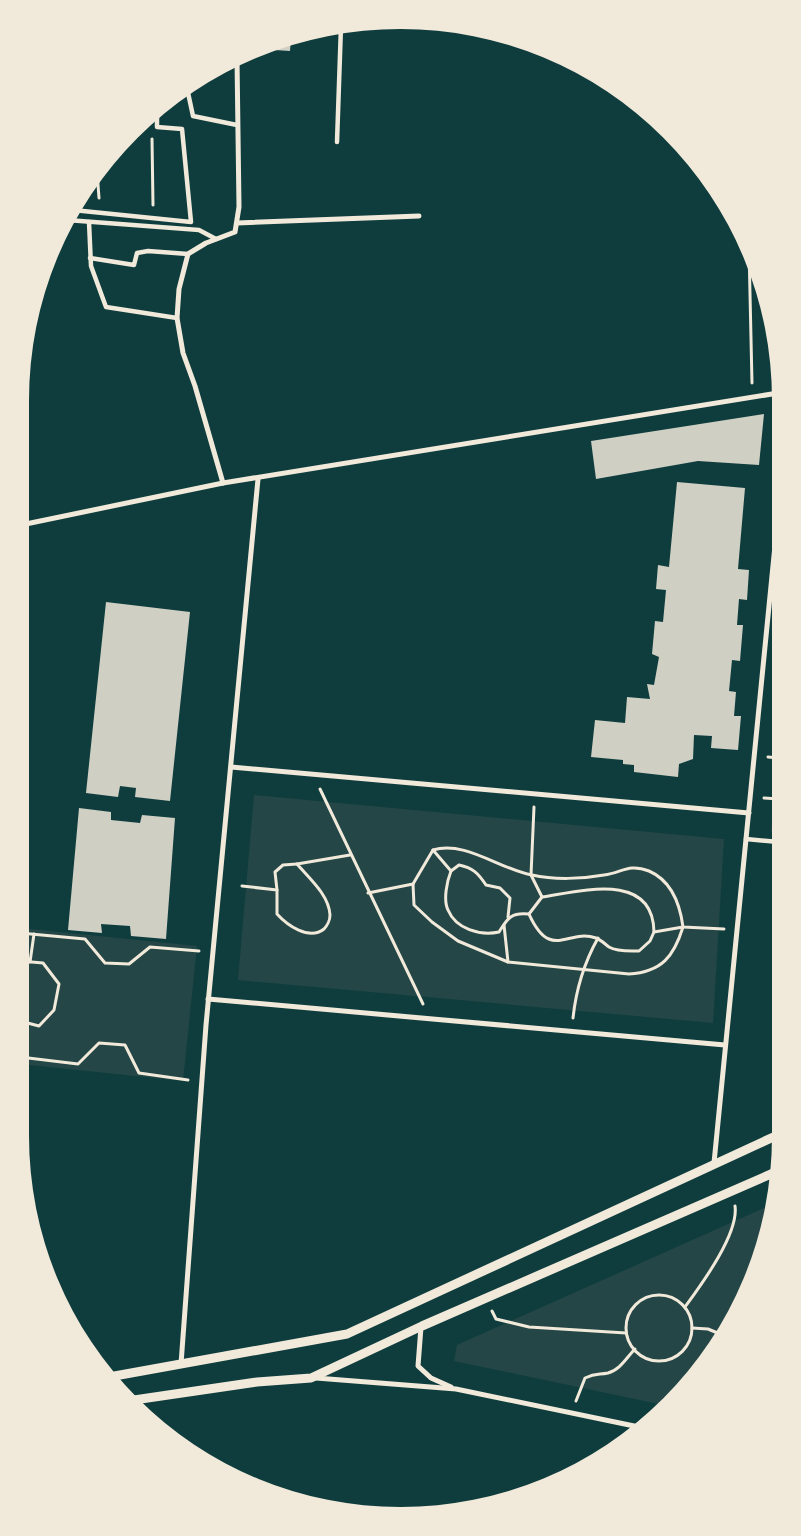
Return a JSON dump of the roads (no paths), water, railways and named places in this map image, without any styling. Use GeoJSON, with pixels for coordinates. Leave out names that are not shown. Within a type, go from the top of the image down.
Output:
{"type":"FeatureCollection","features":[{"type":"Feature","properties":{"kind":"street"},"geometry":{"type":"LineString","coordinates":[[337,142],[341,34]]}},
{"type":"Feature","properties":{"kind":"street"},"geometry":{"type":"LineString","coordinates":[[90,258],[134,265],[137,253],[188,254],[216,239],[235,232],[239,207],[237,67]]}},
{"type":"Feature","properties":{"kind":"street"},"geometry":{"type":"LineString","coordinates":[[189,95],[194,116],[237,125]]}},
{"type":"Feature","properties":{"kind":"street"},"geometry":{"type":"LineString","coordinates":[[81,211],[191,222],[182,129],[157,127],[157,119]]}},
{"type":"Feature","properties":{"kind":"street"},"geometry":{"type":"LineString","coordinates":[[237,223],[419,216]]}},
{"type":"Feature","properties":{"kind":"street"},"geometry":{"type":"LineString","coordinates":[[76,221],[199,230],[216,239]]}},
{"type":"Feature","properties":{"kind":"street"},"geometry":{"type":"LineString","coordinates":[[89,222],[90,266],[106,307],[177,318]]}},
{"type":"Feature","properties":{"kind":"street"},"geometry":{"type":"LineString","coordinates":[[188,254],[178,289],[177,318],[183,353],[195,386],[223,483]]}},
{"type":"Feature","properties":{"kind":"street"},"geometry":{"type":"LineString","coordinates":[[29,523],[223,483],[258,479],[772,394]]}},
{"type":"Feature","properties":{"kind":"street"},"geometry":{"type":"LineString","coordinates":[[181,1364],[208,999],[258,479]]}},
{"type":"Feature","properties":{"kind":"street"},"geometry":{"type":"LineString","coordinates":[[714,1163],[772,573]]}},
{"type":"Feature","properties":{"kind":"street"},"geometry":{"type":"LineString","coordinates":[[231,767],[749,813]]}},
{"type":"Feature","properties":{"kind":"street"},"geometry":{"type":"LineString","coordinates":[[746,839],[772,841]]}},
{"type":"Feature","properties":{"kind":"street"},"geometry":{"type":"LineString","coordinates":[[208,999],[726,1045]]}},
{"type":"Feature","properties":{"kind":"street"},"geometry":{"type":"LineString","coordinates":[[117,1376],[347,1334],[772,1138]]}},
{"type":"Feature","properties":{"kind":"street"},"geometry":{"type":"LineString","coordinates":[[311,1378],[422,1326],[770,1174]]}},
{"type":"Feature","properties":{"kind":"street"},"geometry":{"type":"LineString","coordinates":[[422,1326],[418,1366],[431,1378],[456,1389]]}},
{"type":"Feature","properties":{"kind":"street"},"geometry":{"type":"LineString","coordinates":[[139,1399],[257,1382],[311,1378],[456,1389],[632,1426]]}}]}
